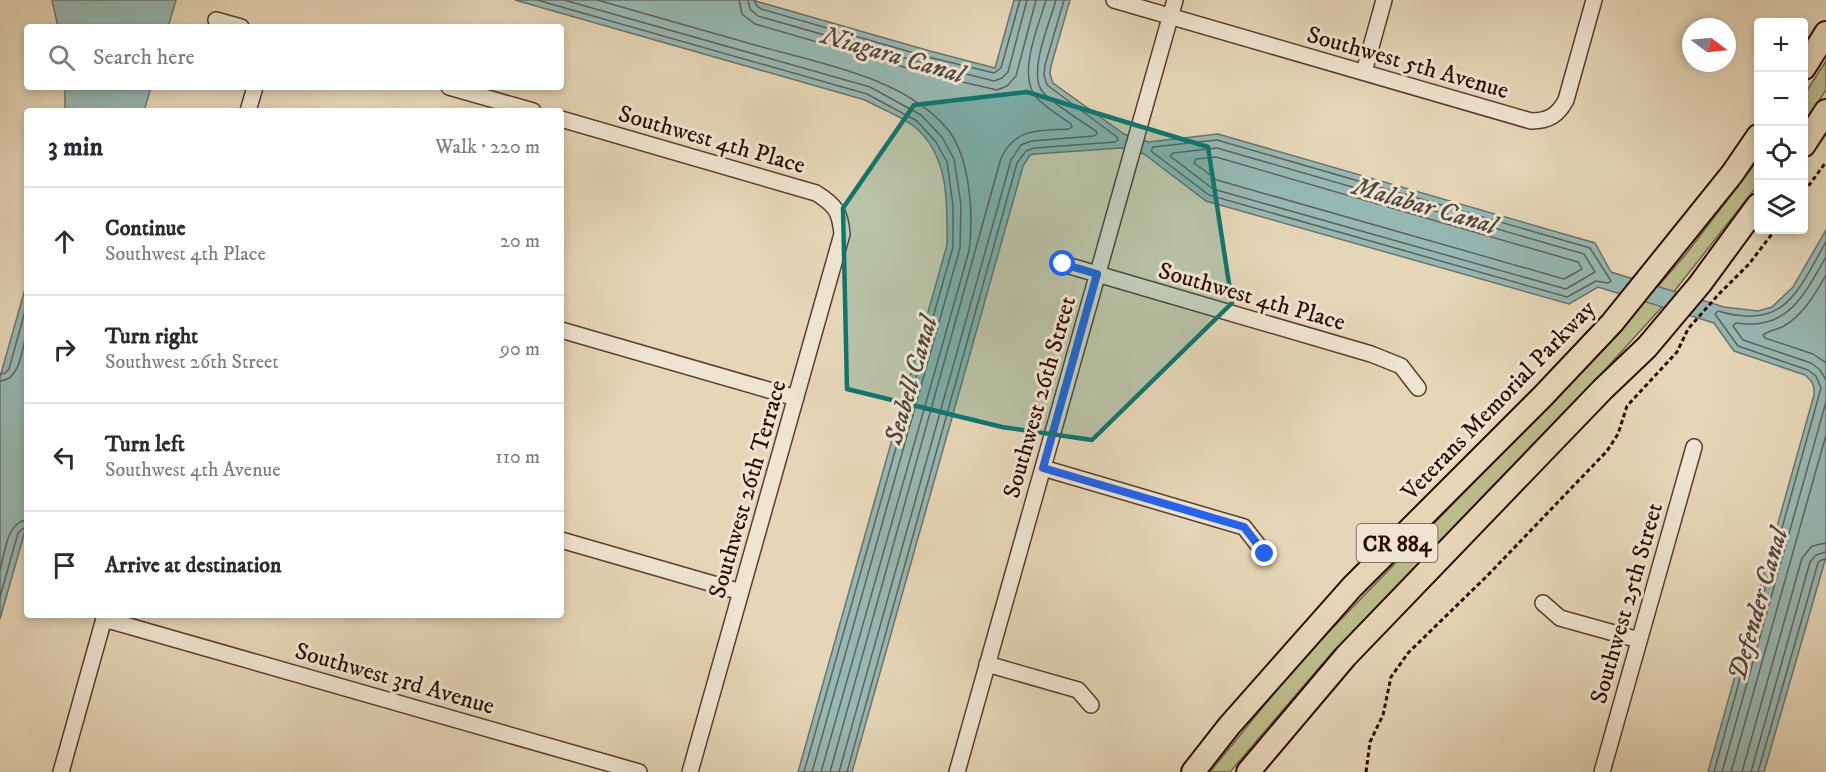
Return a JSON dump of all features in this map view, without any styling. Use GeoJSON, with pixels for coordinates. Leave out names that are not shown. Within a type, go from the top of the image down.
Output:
{"type":"FeatureCollection","features":[{"type":"Feature","properties":{"kind":"highway"},"geometry":{"type":"LineString","coordinates":[[1808,60],[1826,33]]}},
{"type":"Feature","properties":{"kind":"highway"},"geometry":{"type":"LineString","coordinates":[[1808,138],[1826,111]]}},
{"type":"Feature","properties":{"kind":"highway","name":"Veterans Memorial Parkway"},"geometry":{"type":"LineString","coordinates":[[1193,772],[1229,726],[1352,587],[1535,404],[1612,323],[1732,174],[1754,142]]}},
{"type":"Feature","properties":{"kind":"highway","name":"CR 884"},"geometry":{"type":"LineString","coordinates":[[1248,772],[1346,656],[1603,389],[1647,347],[1700,284],[1754,210]]}},
{"type":"Feature","properties":{"kind":"highway"},"geometry":{"type":"LineString","coordinates":[[1267,772],[1305,724],[1346,656]]}},
{"type":"Feature","properties":{"kind":"street","name":"Southwest 5th Avenue"},"geometry":{"type":"LineString","coordinates":[[1114,0],[1531,121],[1552,118],[1561,110],[1566,100],[1594,0]]}},
{"type":"Feature","properties":{"kind":"street","name":"Southwest 26th Street"},"geometry":{"type":"LineString","coordinates":[[957,772],[1175,0]]}},
{"type":"Feature","properties":{"kind":"street"},"geometry":{"type":"LineString","coordinates":[[1364,72],[1384,0]]}},
{"type":"Feature","properties":{"kind":"street"},"geometry":{"type":"LineString","coordinates":[[216,20],[230,24]]}},
{"type":"Feature","properties":{"kind":"street"},"geometry":{"type":"LineString","coordinates":[[249,108],[254,90]]}},
{"type":"Feature","properties":{"kind":"street"},"geometry":{"type":"LineString","coordinates":[[460,90],[523,108]]}},
{"type":"Feature","properties":{"kind":"street","name":"Southwest 4th Place"},"geometry":{"type":"LineString","coordinates":[[564,120],[816,192],[831,202],[840,217]]}},
{"type":"Feature","properties":{"kind":"street","name":"Southwest 26th Terrace"},"geometry":{"type":"LineString","coordinates":[[690,772],[842,234],[840,217]]}},
{"type":"Feature","properties":{"kind":"street","name":"Southwest 4th Place"},"geometry":{"type":"LineString","coordinates":[[1063,264],[1371,354],[1401,366],[1418,388]]}},
{"type":"Feature","properties":{"kind":"street"},"geometry":{"type":"LineString","coordinates":[[564,331],[796,398]]}},
{"type":"Feature","properties":{"kind":"street","name":"Southwest 25th Street"},"geometry":{"type":"LineString","coordinates":[[1602,772],[1694,447]]}},
{"type":"Feature","properties":{"kind":"street"},"geometry":{"type":"LineString","coordinates":[[1043,468],[1244,527],[1265,554]]}},
{"type":"Feature","properties":{"kind":"street"},"geometry":{"type":"LineString","coordinates":[[564,541],[741,592]]}},
{"type":"Feature","properties":{"kind":"street"},"geometry":{"type":"LineString","coordinates":[[1543,603],[1560,618],[1639,640]]}},
{"type":"Feature","properties":{"kind":"street"},"geometry":{"type":"LineString","coordinates":[[61,772],[105,618]]}},
{"type":"Feature","properties":{"kind":"street","name":"Southwest 3rd Avenue"},"geometry":{"type":"LineString","coordinates":[[108,618],[639,772]]}},
{"type":"Feature","properties":{"kind":"street"},"geometry":{"type":"LineString","coordinates":[[987,664],[1078,690],[1091,705]]}},
{"type":"Feature","properties":{"kind":"path"},"geometry":{"type":"LineString","coordinates":[[1808,185],[1826,162]]}},
{"type":"Feature","properties":{"kind":"path"},"geometry":{"type":"LineString","coordinates":[[1366,772],[1370,742],[1383,715],[1391,677],[1408,653],[1488,575],[1607,451],[1618,434],[1627,406],[1677,352],[1688,329],[1749,264],[1772,234]]}},
{"type":"Feature","properties":{"kind":"highlighted area"},"geometry":{"type":"Polygon","coordinates":[[[1027,92],[1208,147],[1232,303],[1092,440],[1002,427],[847,389],[843,208],[914,105],[1027,92]]]}},
{"type":"Feature","properties":{"kind":"green space"},"geometry":{"type":"Polygon","coordinates":[[[1826,61],[1826,90],[1808,117],[1808,89],[1826,61]]]}},
{"type":"Feature","properties":{"kind":"green space"},"geometry":{"type":"Polygon","coordinates":[[[1754,165],[1754,190],[1661,308],[1603,372],[1331,654],[1230,772],[1210,772],[1319,642],[1609,343],[1686,254],[1754,165]]]}},
{"type":"Feature","properties":{"kind":"water"},"geometry":{"type":"Polygon","coordinates":[[[52,0],[176,0],[169,24],[57,24],[52,0]]]}},
{"type":"Feature","properties":{"kind":"water"},"geometry":{"type":"Polygon","coordinates":[[[515,0],[752,0],[995,68],[1014,0],[1070,0],[1051,66],[1050,74],[1053,83],[1124,134],[1148,142],[1218,134],[1595,243],[1611,272],[1724,307],[1758,311],[1772,307],[1793,287],[1826,230],[1826,557],[1764,772],[1708,772],[1814,395],[1811,381],[1805,375],[1734,351],[1714,323],[1598,287],[1569,304],[1206,201],[1144,154],[1121,148],[1035,154],[1030,155],[1023,166],[852,772],[798,772],[947,245],[946,198],[941,167],[935,152],[915,127],[865,100],[515,0]]]}},
{"type":"Feature","properties":{"kind":"water"},"geometry":{"type":"Polygon","coordinates":[[[65,90],[150,90],[145,108],[65,108],[65,90]]]}},
{"type":"Feature","properties":{"kind":"water"},"geometry":{"type":"Polygon","coordinates":[[[24,293],[24,535],[0,619],[0,377],[24,293]]]}},
{"type":"Feature","properties":{"kind":"route"},"geometry":{"type":"LineString","coordinates":[[1063,264],[1097,274],[1043,468],[1244,527],[1265,554]]}},
{"type":"Feature","properties":{"kind":"water label","name":"Niagara Canal"},"geometry":{"type":"Point","coordinates":[893,54]}},
{"type":"Feature","properties":{"kind":"water label","name":"Malabar Canal"},"geometry":{"type":"Point","coordinates":[1425,205]}},
{"type":"Feature","properties":{"kind":"water label","name":"Seabell Canal"},"geometry":{"type":"Point","coordinates":[910,380]}},
{"type":"Feature","properties":{"kind":"water label","name":"Defender Canal"},"geometry":{"type":"Point","coordinates":[1757,604]}}]}
